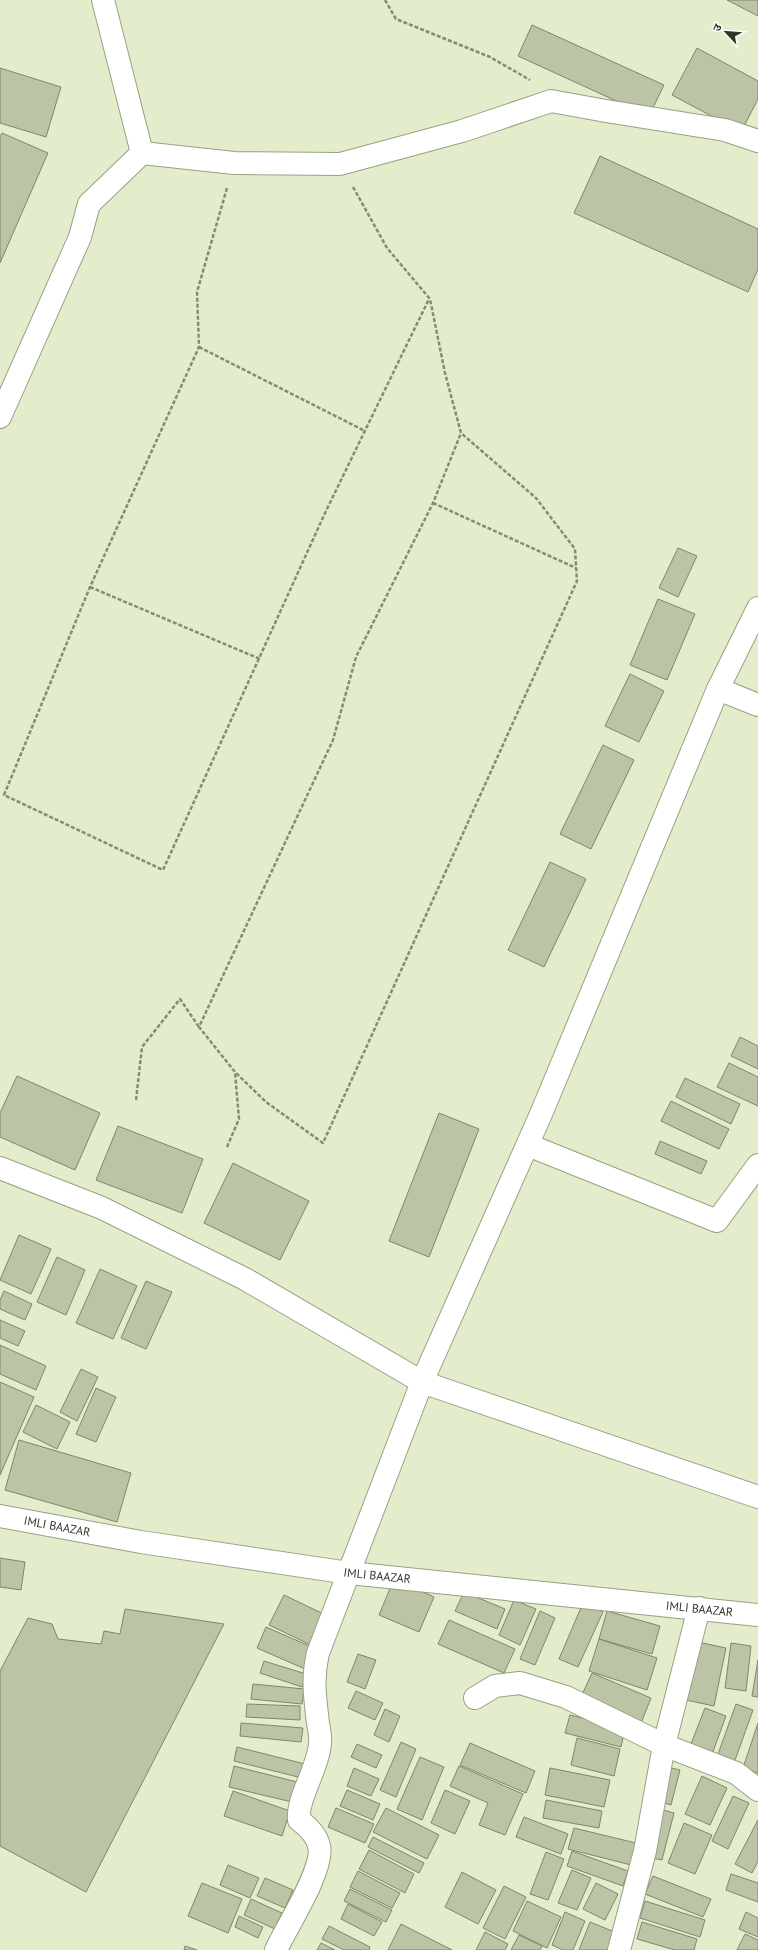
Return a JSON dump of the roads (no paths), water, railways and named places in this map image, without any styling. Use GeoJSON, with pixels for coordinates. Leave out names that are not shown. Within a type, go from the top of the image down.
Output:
{"type":"FeatureCollection","features":[{"type":"Feature","properties":{"kind":"street"},"geometry":{"type":"LineString","coordinates":[[103,0],[142,153]]}},
{"type":"Feature","properties":{"kind":"street"},"geometry":{"type":"LineString","coordinates":[[142,153],[234,163],[340,164],[462,131],[551,101],[606,112],[725,130],[758,141]]}},
{"type":"Feature","properties":{"kind":"street"},"geometry":{"type":"LineString","coordinates":[[0,417],[80,237],[90,204],[142,153]]}},
{"type":"Feature","properties":{"kind":"street"},"geometry":{"type":"LineString","coordinates":[[276,1950],[317,1870],[320,1847],[308,1828],[299,1820],[298,1811],[313,1773],[320,1744],[314,1670],[318,1653],[422,1382],[528,1145],[718,689],[758,608]]}},
{"type":"Feature","properties":{"kind":"street"},"geometry":{"type":"LineString","coordinates":[[718,689],[758,705]]}},
{"type":"Feature","properties":{"kind":"street"},"geometry":{"type":"LineString","coordinates":[[528,1145],[717,1221],[758,1165]]}},
{"type":"Feature","properties":{"kind":"street"},"geometry":{"type":"LineString","coordinates":[[0,1168],[102,1208],[245,1279],[422,1382],[758,1496]]}},
{"type":"Feature","properties":{"kind":"street","name":"IMLI BAAZAR"},"geometry":{"type":"LineString","coordinates":[[0,1516],[141,1542],[349,1573],[758,1615]]}},
{"type":"Feature","properties":{"kind":"street"},"geometry":{"type":"LineString","coordinates":[[619,1950],[645,1851],[664,1745],[699,1608]]}},
{"type":"Feature","properties":{"kind":"street"},"geometry":{"type":"LineString","coordinates":[[475,1698],[495,1686],[520,1683],[566,1697],[664,1745],[736,1773],[758,1790]]}}]}
